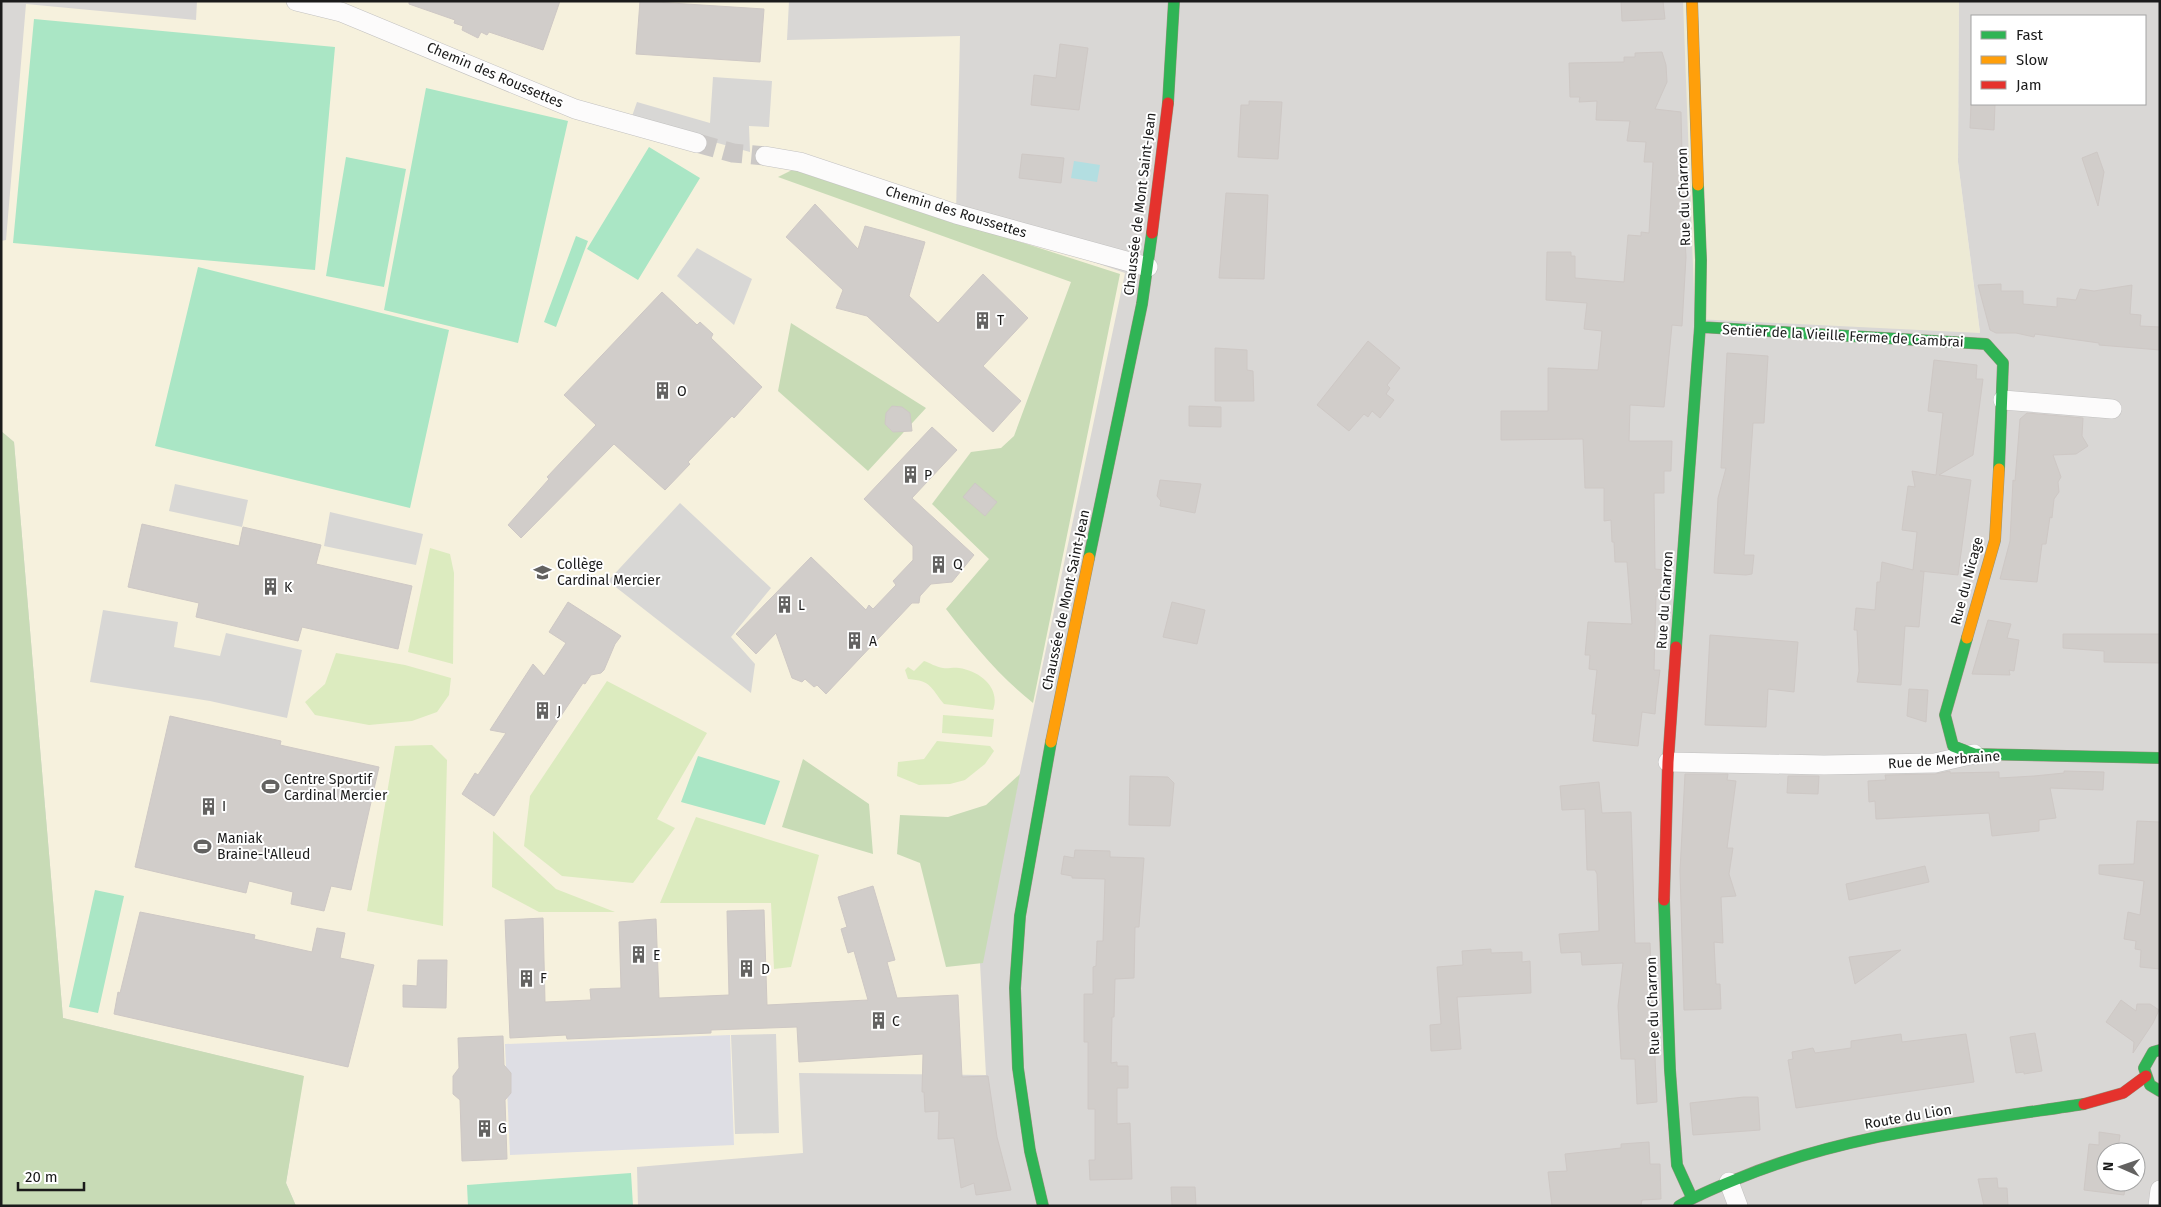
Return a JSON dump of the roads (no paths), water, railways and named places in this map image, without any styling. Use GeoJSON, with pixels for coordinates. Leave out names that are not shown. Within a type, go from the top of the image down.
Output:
{"type":"FeatureCollection","features":[{"type":"Feature","properties":{"kind":"street","name":"Chemin des Roussettes"},"geometry":{"type":"LineString","coordinates":[[296,1],[341,12],[575,108],[697,142]]}},
{"type":"Feature","properties":{"kind":"street","name":"Chaussée de Mont Saint-Jean"},"geometry":{"type":"LineString","coordinates":[[1042,1206],[1030,1151],[1018,1068],[1015,988],[1020,916],[1052,739],[1136,338],[1148,267],[1167,123],[1174,1]]}},
{"type":"Feature","properties":{"kind":"street","name":"Rue du Charron"},"geometry":{"type":"LineString","coordinates":[[1692,1],[1701,260],[1700,327],[1668,762],[1664,913],[1670,1070],[1677,1165],[1692,1198]]}},
{"type":"Feature","properties":{"kind":"street","name":"Chemin des Roussettes"},"geometry":{"type":"LineString","coordinates":[[765,156],[800,162],[956,214],[1148,267]]}},
{"type":"Feature","properties":{"kind":"street","name":"Sentier de la Vieille Ferme de Cambrai"},"geometry":{"type":"LineString","coordinates":[[1700,327],[1986,344]]}},
{"type":"Feature","properties":{"kind":"street","name":"Rue du Nicage"},"geometry":{"type":"LineString","coordinates":[[1974,754],[1953,746],[1945,715],[1995,540],[2003,400],[2003,363],[1986,344]]}},
{"type":"Feature","properties":{"kind":"street"},"geometry":{"type":"LineString","coordinates":[[2003,400],[2112,410]]}},
{"type":"Feature","properties":{"kind":"street","name":"Rue de Merbraine"},"geometry":{"type":"LineString","coordinates":[[1668,762],[1822,765],[1934,763],[1974,754],[2160,758]]}},
{"type":"Feature","properties":{"kind":"street"},"geometry":{"type":"LineString","coordinates":[[2160,1050],[2154,1052],[2144,1068],[2150,1085],[2160,1091]]}},
{"type":"Feature","properties":{"kind":"street","name":"Route du Lion"},"geometry":{"type":"LineString","coordinates":[[1679,1206],[1692,1198],[1729,1182],[1774,1164],[1819,1150],[1907,1131],[2087,1104],[2123,1093],[2146,1076]]}},
{"type":"Feature","properties":{"kind":"street"},"geometry":{"type":"LineString","coordinates":[[1729,1182],[1738,1206]]}},
{"type":"Feature","properties":{"kind":"street"},"geometry":{"type":"LineString","coordinates":[[2158,1206],[2160,1190]]}},
{"type":"Feature","properties":{"kind":"water"},"geometry":{"type":"Polygon","coordinates":[[[1074,161],[1100,165],[1097,182],[1071,178],[1074,161]]]}},
{"type":"Feature","properties":{"kind":"tunnel"},"geometry":{"type":"LineString","coordinates":[[697,143],[733,153],[765,156]]}},
{"type":"Feature","properties":{"kind":"place","name":"T"},"geometry":{"type":"Point","coordinates":[983,320]}},
{"type":"Feature","properties":{"kind":"place","name":"O"},"geometry":{"type":"Point","coordinates":[663,391]}},
{"type":"Feature","properties":{"kind":"place","name":"P"},"geometry":{"type":"Point","coordinates":[910,475]}},
{"type":"Feature","properties":{"kind":"place","name":"Q"},"geometry":{"type":"Point","coordinates":[939,564]}},
{"type":"Feature","properties":{"kind":"place","name":"Collège Cardinal Mercier"},"geometry":{"type":"Point","coordinates":[543,572]}},
{"type":"Feature","properties":{"kind":"place","name":"K"},"geometry":{"type":"Point","coordinates":[270,587]}},
{"type":"Feature","properties":{"kind":"place","name":"L"},"geometry":{"type":"Point","coordinates":[784,605]}},
{"type":"Feature","properties":{"kind":"place","name":"A"},"geometry":{"type":"Point","coordinates":[855,641]}},
{"type":"Feature","properties":{"kind":"place","name":"J"},"geometry":{"type":"Point","coordinates":[543,711]}},
{"type":"Feature","properties":{"kind":"place","name":"Centre Sportif Cardinal Mercier"},"geometry":{"type":"Point","coordinates":[270,787]}},
{"type":"Feature","properties":{"kind":"place","name":"I"},"geometry":{"type":"Point","coordinates":[208,806]}},
{"type":"Feature","properties":{"kind":"place","name":"Maniak Braine-l'Alleud"},"geometry":{"type":"Point","coordinates":[203,846]}},
{"type":"Feature","properties":{"kind":"place","name":"E"},"geometry":{"type":"Point","coordinates":[639,955]}},
{"type":"Feature","properties":{"kind":"place","name":"D"},"geometry":{"type":"Point","coordinates":[747,969]}},
{"type":"Feature","properties":{"kind":"place","name":"F"},"geometry":{"type":"Point","coordinates":[526,978]}},
{"type":"Feature","properties":{"kind":"place","name":"C"},"geometry":{"type":"Point","coordinates":[878,1021]}},
{"type":"Feature","properties":{"kind":"place","name":"G"},"geometry":{"type":"Point","coordinates":[484,1128]}}]}
